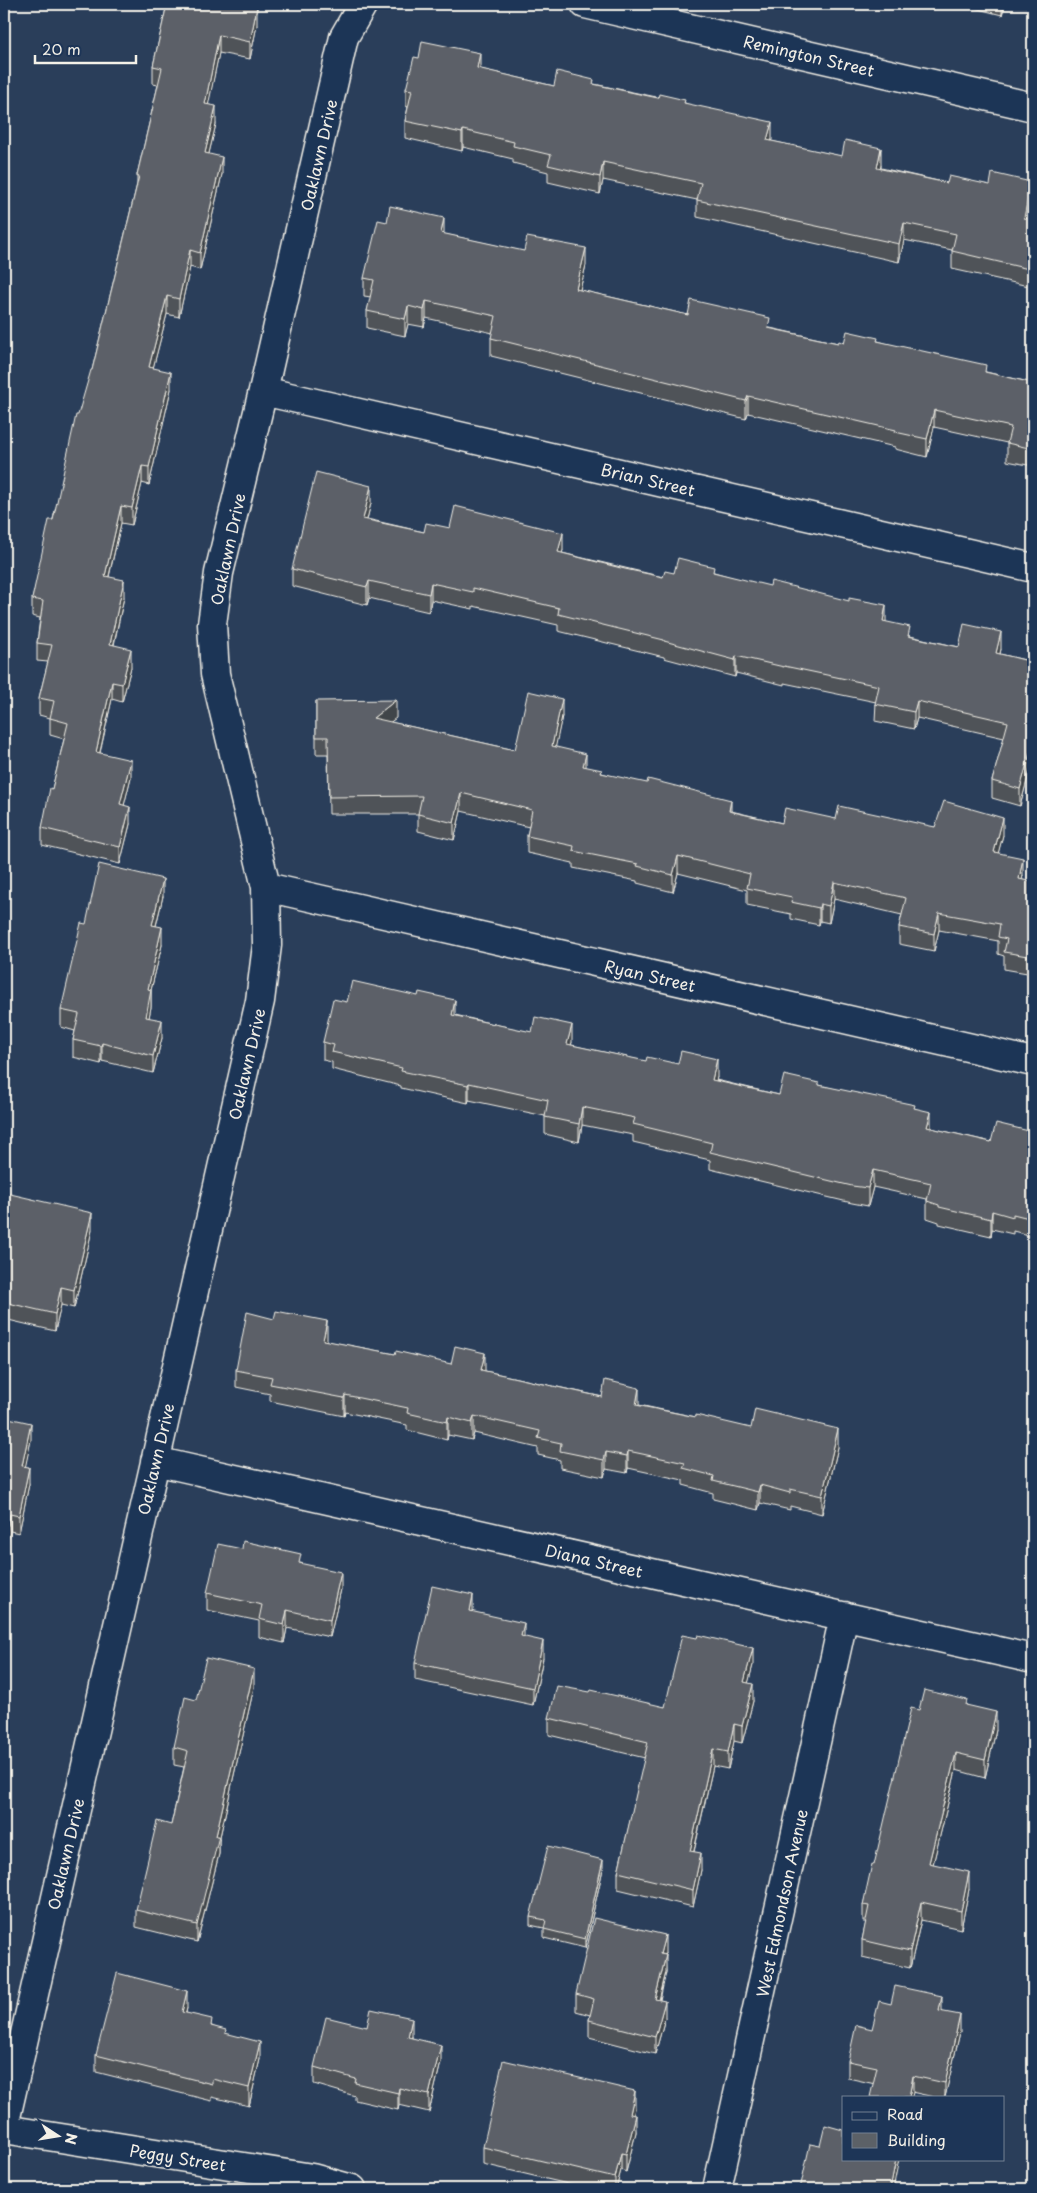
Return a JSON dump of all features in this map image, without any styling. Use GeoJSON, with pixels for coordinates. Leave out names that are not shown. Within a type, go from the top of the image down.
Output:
{"type":"FeatureCollection","features":[{"type":"Feature","properties":{"kind":"street","name":"Oaklawn Drive"},"geometry":{"type":"LineString","coordinates":[[4,2127],[260,1000],[267,945],[266,887],[215,674],[212,624],[219,573],[263,391],[344,37],[363,4]]}},
{"type":"Feature","properties":{"kind":"street","name":"Remington Street"},"geometry":{"type":"LineString","coordinates":[[585,4],[1033,107]]}},
{"type":"Feature","properties":{"kind":"street","name":"Brian Street"},"geometry":{"type":"LineString","coordinates":[[263,391],[1033,568]]}},
{"type":"Feature","properties":{"kind":"street","name":"Ryan Street"},"geometry":{"type":"LineString","coordinates":[[266,887],[1033,1062]]}},
{"type":"Feature","properties":{"kind":"street","name":"Diana Street"},"geometry":{"type":"LineString","coordinates":[[155,1461],[1033,1659]]}},
{"type":"Feature","properties":{"kind":"street","name":"West Edmondson Avenue"},"geometry":{"type":"LineString","coordinates":[[717,2189],[844,1616]]}},
{"type":"Feature","properties":{"kind":"street","name":"Peggy Street"},"geometry":{"type":"LineString","coordinates":[[4,2127],[312,2178],[352,2189]]}},
{"type":"Feature","properties":{"kind":"building"},"geometry":{"type":"Polygon","coordinates":[[[167,4],[241,4],[257,7],[250,42],[219,35],[205,104],[216,106],[205,153],[222,157],[200,253],[190,250],[179,299],[167,296],[149,367],[171,372],[149,467],[142,466],[132,508],[121,506],[105,576],[124,580],[110,644],[131,649],[122,684],[112,682],[96,752],[131,760],[120,804],[130,807],[120,847],[42,828],[50,788],[52,789],[68,723],[50,718],[54,701],[39,698],[52,645],[37,643],[43,601],[32,599],[49,520],[53,520],[76,415],[78,415],[92,370],[139,176],[137,175],[162,68],[153,66],[167,4]]]}},
{"type":"Feature","properties":{"kind":"building"},"geometry":{"type":"Polygon","coordinates":[[[422,41],[480,53],[477,68],[554,86],[557,71],[594,80],[593,84],[658,98],[659,94],[685,100],[684,103],[772,122],[767,140],[842,156],[845,140],[881,148],[877,168],[947,183],[949,176],[990,185],[992,173],[1031,182],[1024,218],[1033,220],[1033,270],[952,251],[956,234],[904,223],[899,244],[697,200],[701,183],[603,162],[600,177],[548,165],[551,155],[513,146],[514,142],[463,130],[462,133],[405,121],[412,90],[406,89],[414,57],[419,58],[422,41]]]}},
{"type":"Feature","properties":{"kind":"building"},"geometry":{"type":"Polygon","coordinates":[[[390,206],[444,218],[441,233],[524,251],[527,237],[586,248],[576,289],[688,315],[691,300],[770,318],[768,328],[838,343],[839,341],[844,343],[847,331],[878,338],[877,341],[986,365],[985,372],[1033,383],[1033,449],[1007,443],[1011,427],[934,410],[927,439],[895,432],[896,430],[748,396],[746,401],[491,338],[496,316],[426,301],[424,310],[408,306],[405,319],[367,311],[374,280],[364,278],[378,220],[387,222],[390,206]]]}},
{"type":"Feature","properties":{"kind":"building"},"geometry":{"type":"Polygon","coordinates":[[[316,472],[371,486],[363,519],[424,532],[426,523],[450,528],[455,506],[563,533],[558,552],[625,569],[663,577],[665,571],[674,573],[678,558],[714,567],[713,572],[770,586],[771,581],[849,601],[849,598],[886,605],[883,621],[910,627],[908,636],[959,647],[964,624],[1001,632],[996,653],[1033,662],[1033,742],[1020,789],[992,781],[1008,722],[917,701],[914,712],[875,704],[879,686],[736,656],[735,660],[558,614],[559,608],[473,588],[473,592],[431,583],[429,594],[369,581],[367,587],[292,569],[316,472]]]}},
{"type":"Feature","properties":{"kind":"building"},"geometry":{"type":"Polygon","coordinates":[[[528,691],[562,699],[552,746],[586,754],[583,766],[602,770],[601,773],[647,783],[648,779],[731,800],[729,811],[782,823],[785,808],[836,819],[839,806],[935,827],[944,801],[1003,818],[994,852],[1023,858],[1019,879],[1033,882],[1033,957],[1004,952],[1007,939],[998,937],[1000,924],[939,913],[934,934],[899,927],[906,898],[834,882],[829,906],[820,904],[819,908],[791,902],[792,897],[747,888],[750,874],[678,856],[673,875],[637,866],[638,864],[573,851],[574,846],[527,836],[532,810],[461,793],[454,823],[418,814],[422,796],[329,797],[328,737],[316,737],[316,701],[396,700],[373,718],[515,750],[528,691]]]}},
{"type":"Feature","properties":{"kind":"building"},"geometry":{"type":"Polygon","coordinates":[[[99,864],[163,879],[152,925],[162,927],[148,989],[151,990],[146,1017],[162,1020],[153,1056],[102,1043],[101,1046],[73,1040],[79,1014],[61,1010],[81,923],[86,924],[99,864]]]}},
{"type":"Feature","properties":{"kind":"building"},"geometry":{"type":"Polygon","coordinates":[[[352,981],[418,996],[419,992],[455,1000],[452,1015],[532,1032],[535,1017],[572,1025],[567,1044],[646,1061],[647,1057],[678,1064],[681,1051],[717,1059],[712,1080],[779,1095],[784,1075],[819,1083],[819,1085],[915,1105],[914,1108],[931,1112],[927,1127],[991,1142],[996,1123],[1033,1132],[1033,1219],[1013,1214],[1013,1217],[992,1211],[991,1219],[939,1207],[939,1205],[927,1201],[931,1183],[873,1170],[868,1188],[852,1186],[710,1152],[712,1143],[633,1124],[635,1118],[582,1107],[579,1124],[545,1117],[548,1100],[401,1071],[402,1068],[332,1052],[334,1045],[323,1042],[333,999],[347,1002],[352,981]]]}},
{"type":"Feature","properties":{"kind":"building"},"geometry":{"type":"Polygon","coordinates":[[[6,1193],[92,1213],[74,1290],[61,1287],[55,1314],[4,1302],[4,1204],[6,1193]]]}},
{"type":"Feature","properties":{"kind":"building"},"geometry":{"type":"Polygon","coordinates":[[[276,1311],[327,1321],[323,1340],[395,1354],[396,1351],[451,1364],[455,1346],[485,1353],[481,1370],[602,1397],[605,1380],[639,1388],[636,1405],[696,1417],[696,1415],[751,1428],[755,1409],[838,1429],[822,1496],[790,1489],[790,1493],[760,1485],[758,1492],[713,1481],[714,1476],[683,1468],[685,1463],[628,1451],[627,1456],[606,1452],[604,1460],[560,1451],[561,1443],[538,1438],[540,1431],[474,1416],[472,1423],[448,1417],[447,1422],[407,1413],[408,1408],[345,1395],[344,1398],[270,1384],[272,1377],[236,1370],[247,1312],[274,1319],[276,1311]]]}},
{"type":"Feature","properties":{"kind":"building"},"geometry":{"type":"Polygon","coordinates":[[[4,1417],[31,1423],[22,1466],[29,1467],[19,1516],[10,1514],[4,1544],[4,1417]]]}},
{"type":"Feature","properties":{"kind":"building"},"geometry":{"type":"Polygon","coordinates":[[[243,1541],[301,1554],[299,1563],[341,1572],[330,1620],[287,1610],[284,1625],[259,1619],[262,1605],[207,1593],[218,1544],[242,1549],[243,1541]]]}},
{"type":"Feature","properties":{"kind":"building"},"geometry":{"type":"Polygon","coordinates":[[[432,1586],[473,1595],[470,1611],[524,1623],[521,1636],[543,1641],[533,1688],[415,1663],[432,1586]]]}},
{"type":"Feature","properties":{"kind":"building"},"geometry":{"type":"Polygon","coordinates":[[[682,1635],[697,1638],[698,1635],[753,1648],[744,1682],[753,1684],[742,1726],[734,1724],[728,1752],[713,1749],[690,1851],[701,1853],[693,1890],[618,1872],[648,1742],[549,1718],[557,1686],[590,1692],[591,1690],[665,1707],[682,1635]]]}},
{"type":"Feature","properties":{"kind":"building"},"geometry":{"type":"Polygon","coordinates":[[[206,1658],[254,1669],[216,1836],[219,1836],[197,1925],[136,1910],[157,1821],[171,1825],[188,1751],[174,1747],[185,1697],[196,1700],[206,1658]]]}},
{"type":"Feature","properties":{"kind":"building"},"geometry":{"type":"Polygon","coordinates":[[[924,1690],[967,1700],[966,1705],[996,1712],[985,1760],[956,1753],[929,1863],[969,1872],[961,1911],[921,1902],[910,1951],[862,1940],[869,1906],[863,1905],[911,1708],[919,1710],[924,1690]]]}},
{"type":"Feature","properties":{"kind":"building"},"geometry":{"type":"Polygon","coordinates":[[[548,1846],[603,1860],[585,1939],[544,1929],[546,1920],[530,1917],[548,1846]]]}},
{"type":"Feature","properties":{"kind":"building"},"geometry":{"type":"Polygon","coordinates":[[[594,1918],[665,1935],[660,1954],[666,1955],[655,1999],[665,2001],[655,2037],[589,2020],[594,1999],[576,1994],[594,1918]]]}},
{"type":"Feature","properties":{"kind":"building"},"geometry":{"type":"Polygon","coordinates":[[[117,1973],[187,1991],[182,2012],[212,2019],[211,2026],[226,2030],[225,2033],[260,2042],[249,2088],[212,2079],[212,2084],[96,2055],[117,1973]]]}},
{"type":"Feature","properties":{"kind":"building"},"geometry":{"type":"Polygon","coordinates":[[[895,1986],[942,1996],[939,2011],[960,2015],[945,2083],[913,2076],[909,2096],[870,2096],[877,2067],[848,2061],[856,2025],[872,2029],[879,2001],[891,2004],[895,1986]]]}},
{"type":"Feature","properties":{"kind":"building"},"geometry":{"type":"Polygon","coordinates":[[[371,2009],[412,2018],[408,2037],[441,2045],[429,2095],[399,2088],[398,2093],[355,2083],[356,2079],[314,2067],[326,2017],[367,2027],[371,2009]]]}},
{"type":"Feature","properties":{"kind":"building"},"geometry":{"type":"Polygon","coordinates":[[[503,2060],[635,2091],[630,2114],[636,2115],[626,2154],[621,2153],[615,2178],[483,2147],[503,2060]]]}},
{"type":"Feature","properties":{"kind":"building"},"geometry":{"type":"Polygon","coordinates":[[[825,2125],[842,2130],[842,2160],[896,2160],[890,2189],[800,2189],[810,2144],[820,2146],[825,2125]]]}}]}
